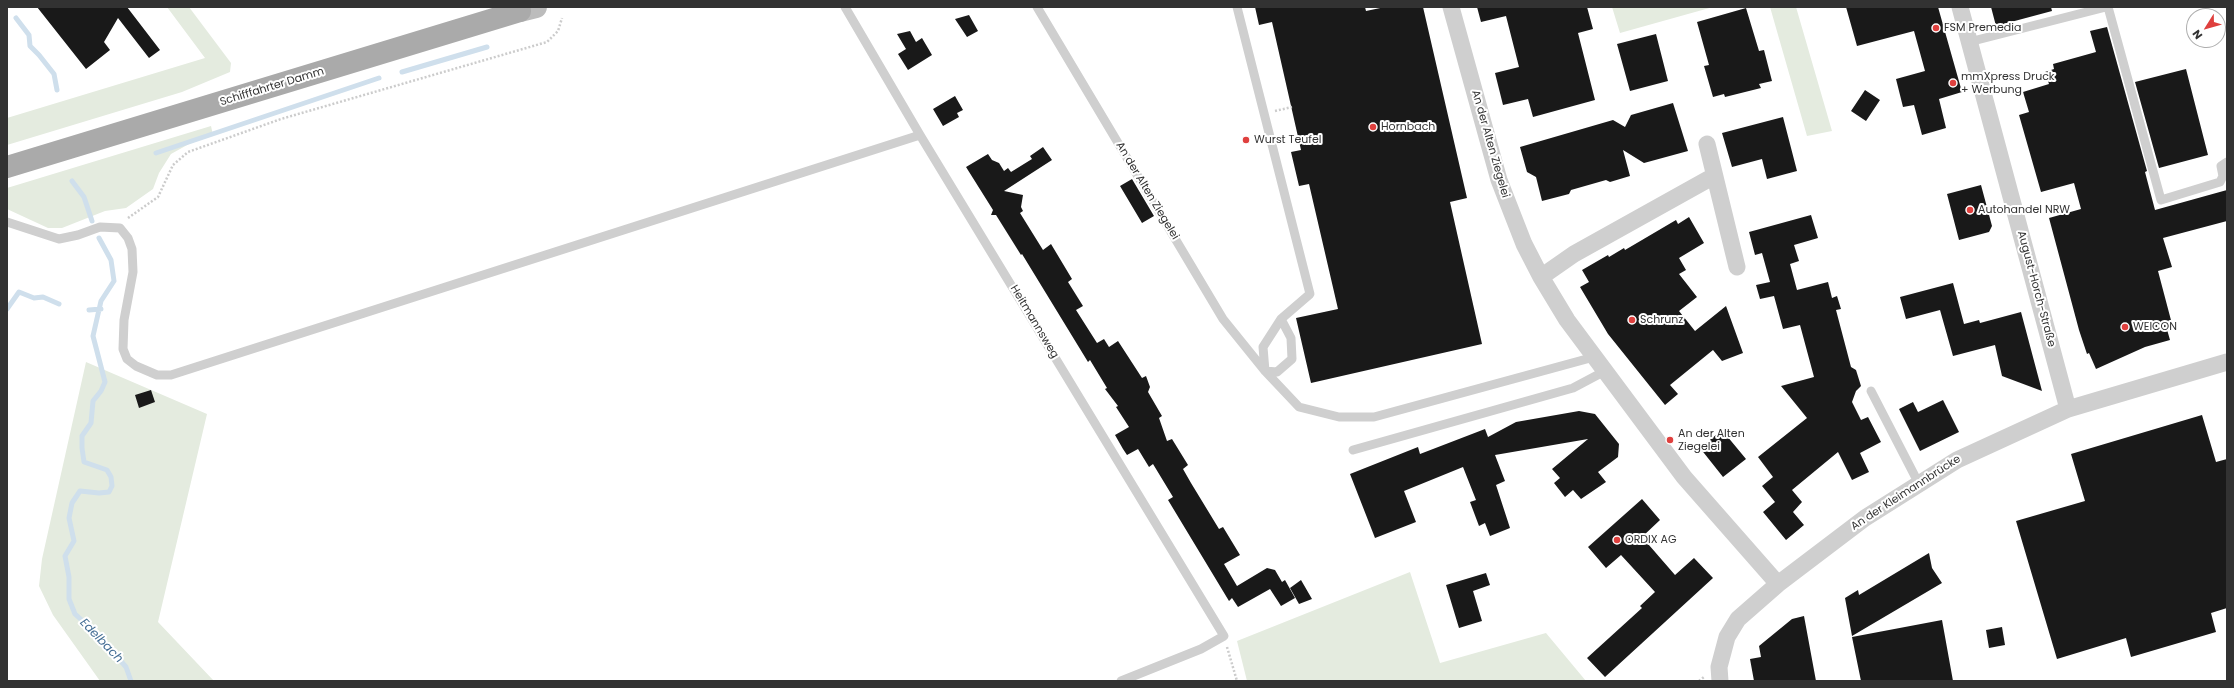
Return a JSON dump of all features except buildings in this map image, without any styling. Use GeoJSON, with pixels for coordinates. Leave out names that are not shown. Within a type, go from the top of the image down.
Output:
{"type":"FeatureCollection","features":[{"type":"Feature","properties":{"kind":"main road","name":"Schifffahrter Damm"},"geometry":{"type":"LineString","coordinates":[[7,167],[525,8]]}},
{"type":"Feature","properties":{"kind":"street","name":"An der Alten Ziegelei"},"geometry":{"type":"LineString","coordinates":[[1451,7],[1499,180],[1524,244],[1541,277],[1567,320],[1594,358],[1684,477],[1778,584]]}},
{"type":"Feature","properties":{"kind":"street","name":"August-Horch-Straße"},"geometry":{"type":"LineString","coordinates":[[1960,7],[2068,409]]}},
{"type":"Feature","properties":{"kind":"street"},"geometry":{"type":"LineString","coordinates":[[1706,144],[1737,267]]}},
{"type":"Feature","properties":{"kind":"street"},"geometry":{"type":"LineString","coordinates":[[1541,277],[1574,254],[1714,176]]}},
{"type":"Feature","properties":{"kind":"street","name":"An der Kleimannbrücke"},"geometry":{"type":"LineString","coordinates":[[1720,681],[1719,667],[1727,637],[1738,618],[1778,584],[1864,518],[1957,460],[2068,409],[2227,362]]}},
{"type":"Feature","properties":{"kind":"lane","name":"Heitmannsweg"},"geometry":{"type":"LineString","coordinates":[[846,7],[920,135],[1224,636]]}},
{"type":"Feature","properties":{"kind":"lane","name":"An der Alten Ziegelei"},"geometry":{"type":"LineString","coordinates":[[1037,7],[1223,319],[1265,371],[1299,407],[1339,417],[1374,417],[1594,358]]}},
{"type":"Feature","properties":{"kind":"lane"},"geometry":{"type":"LineString","coordinates":[[1237,7],[1310,294],[1281,319],[1263,347],[1265,371],[1277,372],[1292,359],[1291,338],[1281,319]]}},
{"type":"Feature","properties":{"kind":"lane"},"geometry":{"type":"LineString","coordinates":[[1970,42],[2107,7],[2161,200],[2220,182],[2223,176],[2221,166],[2227,162]]}},
{"type":"Feature","properties":{"kind":"lane"},"geometry":{"type":"LineString","coordinates":[[7,222],[59,239],[78,235],[100,227],[120,228],[128,238],[132,249],[133,272],[122,334],[123,349],[128,359],[136,366],[156,375],[171,376],[920,135]]}},
{"type":"Feature","properties":{"kind":"lane"},"geometry":{"type":"LineString","coordinates":[[1353,450],[1573,388],[1605,371]]}},
{"type":"Feature","properties":{"kind":"lane"},"geometry":{"type":"LineString","coordinates":[[1871,391],[1919,484]]}},
{"type":"Feature","properties":{"kind":"lane"},"geometry":{"type":"LineString","coordinates":[[1121,681],[1201,649],[1224,636]]}},
{"type":"Feature","properties":{"kind":"path"},"geometry":{"type":"LineString","coordinates":[[120,228],[129,217],[158,198],[173,165],[188,152],[280,119],[547,42],[558,32],[562,18]]}},
{"type":"Feature","properties":{"kind":"path"},"geometry":{"type":"LineString","coordinates":[[1264,113],[1292,107]]}},
{"type":"Feature","properties":{"kind":"path"},"geometry":{"type":"LineString","coordinates":[[1224,636],[1237,681]]}},
{"type":"Feature","properties":{"kind":"shaded area"},"geometry":{"type":"Polygon","coordinates":[[[167,7],[189,7],[231,63],[230,72],[182,92],[7,145],[7,118],[205,58],[167,7]]]}},
{"type":"Feature","properties":{"kind":"shaded area"},"geometry":{"type":"Polygon","coordinates":[[[1612,7],[1713,7],[1620,33],[1612,7]]]}},
{"type":"Feature","properties":{"kind":"shaded area"},"geometry":{"type":"Polygon","coordinates":[[[1770,7],[1796,7],[1832,131],[1807,136],[1770,7]]]}},
{"type":"Feature","properties":{"kind":"shaded area"},"geometry":{"type":"Polygon","coordinates":[[[211,126],[213,135],[189,144],[171,154],[159,173],[153,189],[126,208],[105,211],[62,228],[48,228],[7,209],[7,188],[211,126]]]}},
{"type":"Feature","properties":{"kind":"shaded area"},"geometry":{"type":"Polygon","coordinates":[[[86,362],[207,414],[158,622],[214,681],[100,681],[53,615],[39,586],[42,559],[86,362]]]}},
{"type":"Feature","properties":{"kind":"shaded area"},"geometry":{"type":"Polygon","coordinates":[[[1410,572],[1440,663],[1546,633],[1586,681],[1247,681],[1237,641],[1410,572]]]}},
{"type":"Feature","properties":{"kind":"waterway","name":"Edelbach"},"geometry":{"type":"LineString","coordinates":[[16,18],[29,35],[30,46],[54,74],[57,90]]}},
{"type":"Feature","properties":{"kind":"waterway"},"geometry":{"type":"LineString","coordinates":[[402,72],[487,47]]}},
{"type":"Feature","properties":{"kind":"waterway"},"geometry":{"type":"LineString","coordinates":[[156,153],[379,78]]}},
{"type":"Feature","properties":{"kind":"waterway","name":"Edelbach"},"geometry":{"type":"LineString","coordinates":[[72,181],[84,197],[92,221]]}},
{"type":"Feature","properties":{"kind":"waterway","name":"Edelbach"},"geometry":{"type":"LineString","coordinates":[[99,238],[111,260],[114,281],[101,301],[93,336],[105,382],[101,391],[93,401],[91,423],[82,436],[82,448],[84,462],[107,470],[111,477],[112,486],[109,492],[99,493],[80,491],[72,503],[69,518],[74,541],[65,556],[69,577],[69,599],[75,614],[96,633],[126,667],[131,681]]}},
{"type":"Feature","properties":{"kind":"waterway"},"geometry":{"type":"LineString","coordinates":[[7,309],[19,292],[34,298],[43,297],[59,304]]}},
{"type":"Feature","properties":{"kind":"waterway","name":"Edelbach"},"geometry":{"type":"LineString","coordinates":[[89,310],[101,309]]}},
{"type":"Feature","properties":{"kind":"place","name":"FSM Premedia"},"geometry":{"type":"Point","coordinates":[1936,28]}},
{"type":"Feature","properties":{"kind":"place","name":"mmXpress Druck + Werbung"},"geometry":{"type":"Point","coordinates":[1953,83]}},
{"type":"Feature","properties":{"kind":"place","name":"Hornbach"},"geometry":{"type":"Point","coordinates":[1373,127]}},
{"type":"Feature","properties":{"kind":"place","name":"Wurst Teufel"},"geometry":{"type":"Point","coordinates":[1246,140]}},
{"type":"Feature","properties":{"kind":"place","name":"Autohandel NRW"},"geometry":{"type":"Point","coordinates":[1970,210]}},
{"type":"Feature","properties":{"kind":"place","name":"Schrunz"},"geometry":{"type":"Point","coordinates":[1632,320]}},
{"type":"Feature","properties":{"kind":"place","name":"WEICON"},"geometry":{"type":"Point","coordinates":[2125,327]}},
{"type":"Feature","properties":{"kind":"place","name":"An der Alten Ziegelei"},"geometry":{"type":"Point","coordinates":[1670,440]}},
{"type":"Feature","properties":{"kind":"place","name":"ORDIX AG"},"geometry":{"type":"Point","coordinates":[1617,540]}}]}
